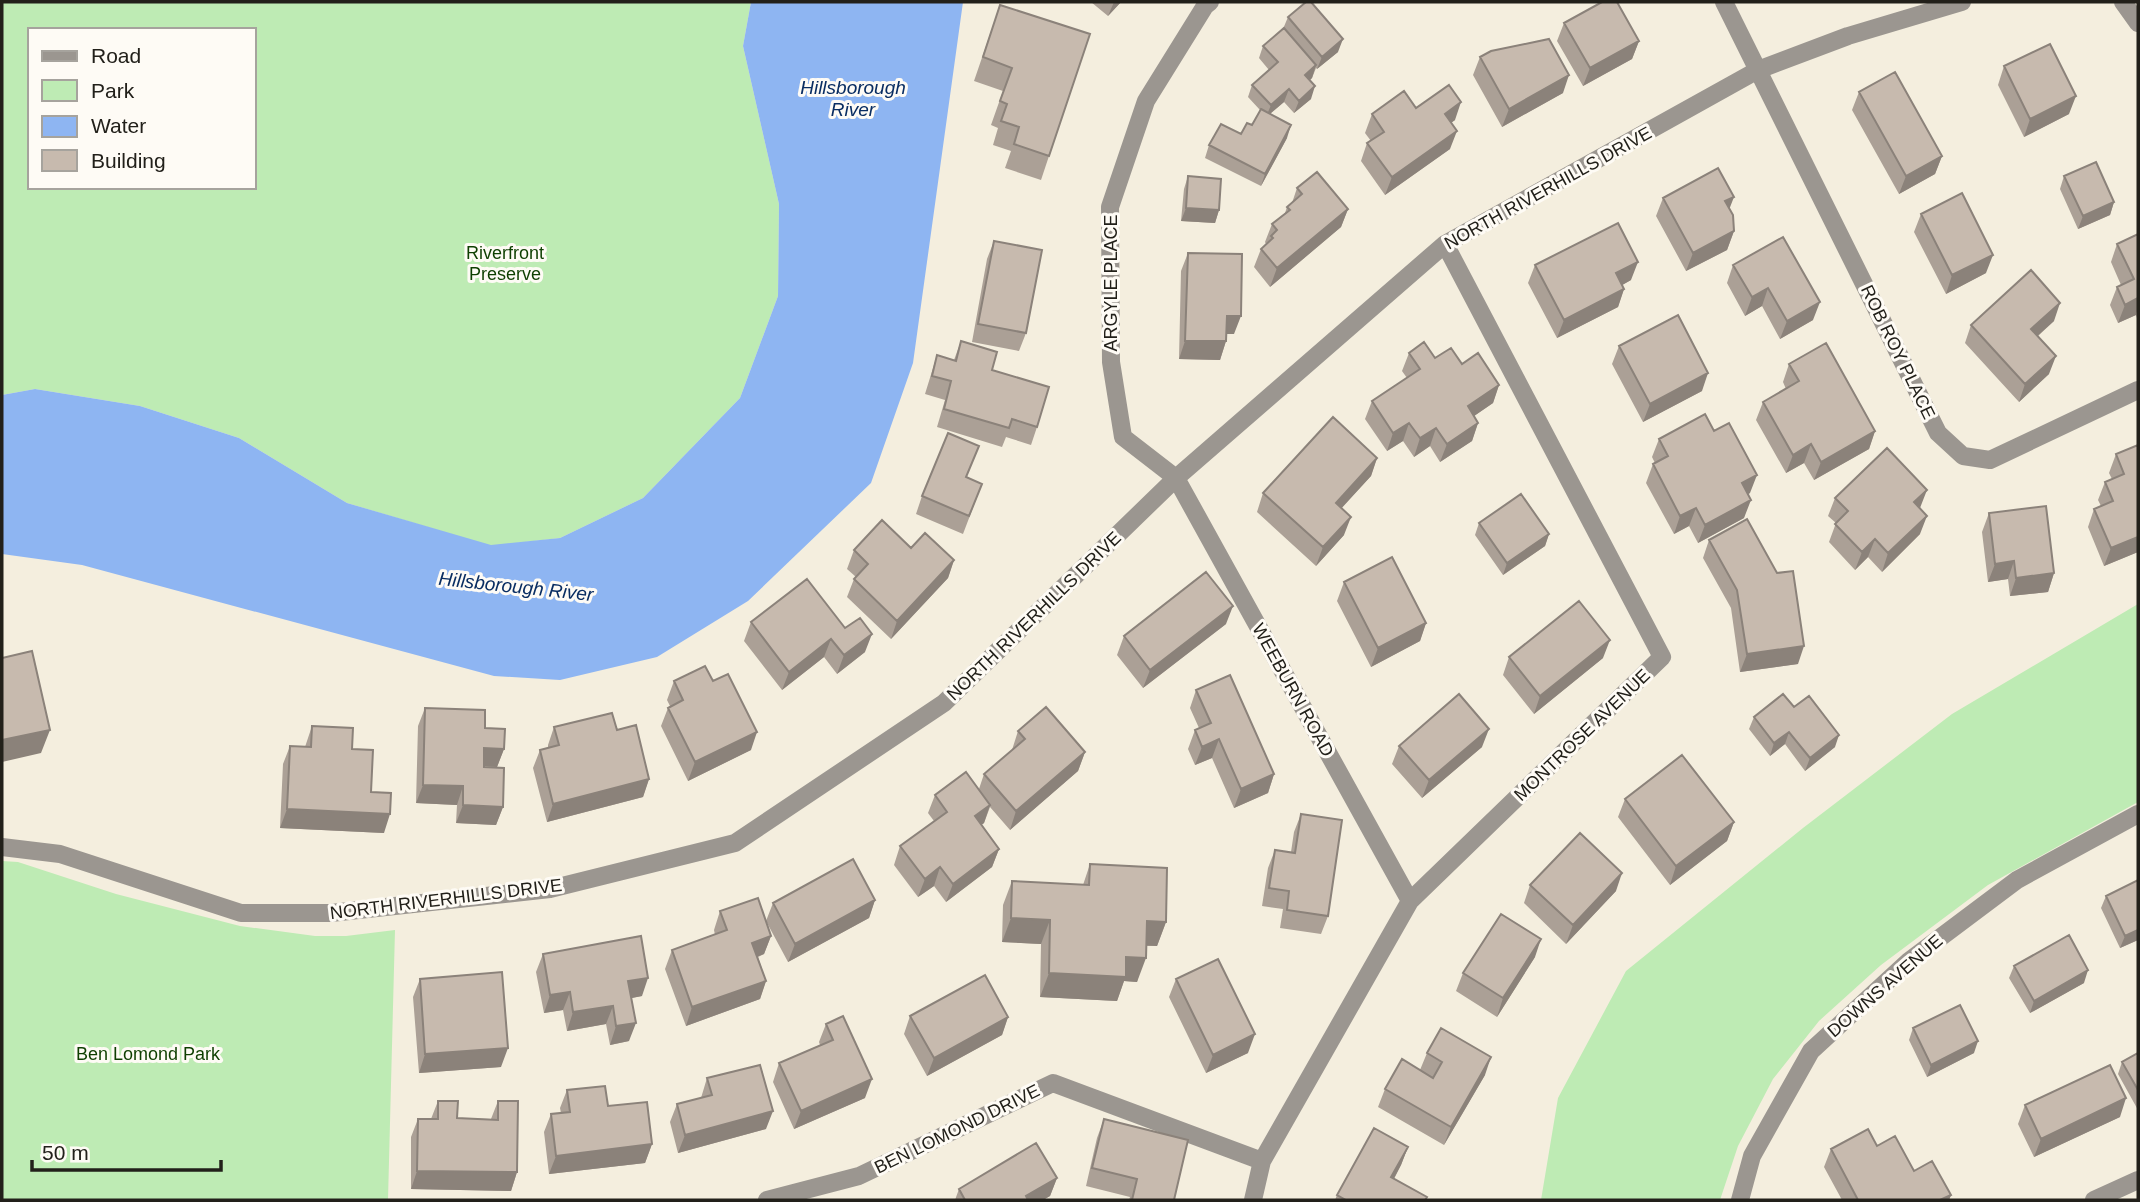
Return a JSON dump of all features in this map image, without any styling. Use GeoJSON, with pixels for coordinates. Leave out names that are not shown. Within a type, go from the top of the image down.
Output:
{"type":"FeatureCollection","features":[{"type":"Feature","properties":{"kind":"street","name":"ARGYLE PLACE"},"geometry":{"type":"LineString","coordinates":[[1176,478],[1123,437],[1111,362],[1110,207],[1146,101],[1210,2]]}},
{"type":"Feature","properties":{"kind":"street"},"geometry":{"type":"LineString","coordinates":[[1724,2],[1758,70]]}},
{"type":"Feature","properties":{"kind":"street","name":"NORTH RIVERHILLS DRIVE"},"geometry":{"type":"LineString","coordinates":[[2,847],[60,854],[240,913],[331,913],[550,889],[735,843],[944,704],[1176,478],[1445,244],[1758,70],[1847,36],[1962,2]]}},
{"type":"Feature","properties":{"kind":"street"},"geometry":{"type":"LineString","coordinates":[[2123,2],[2138,23]]}},
{"type":"Feature","properties":{"kind":"street","name":"ROB ROY PLACE"},"geometry":{"type":"LineString","coordinates":[[1758,70],[1938,433],[1963,456],[1990,460],[2138,390]]}},
{"type":"Feature","properties":{"kind":"street","name":"MONTROSE AVENUE"},"geometry":{"type":"LineString","coordinates":[[1252,1200],[1262,1161],[1410,901],[1662,657],[1445,244]]}},
{"type":"Feature","properties":{"kind":"street","name":"WEEBURN ROAD"},"geometry":{"type":"LineString","coordinates":[[1176,478],[1410,901]]}},
{"type":"Feature","properties":{"kind":"street","name":"DOWNS AVENUE"},"geometry":{"type":"LineString","coordinates":[[1740,1200],[1752,1156],[1811,1051],[1909,961],[2017,880],[2138,814]]}},
{"type":"Feature","properties":{"kind":"street","name":"BEN LOMOND DRIVE"},"geometry":{"type":"LineString","coordinates":[[767,1200],[859,1176],[1053,1083],[1262,1161]]}},
{"type":"Feature","properties":{"kind":"street"},"geometry":{"type":"LineString","coordinates":[[2094,1200],[2138,1180]]}},
{"type":"Feature","properties":{"kind":"green space","name":"Riverfront Preserve"},"geometry":{"type":"Polygon","coordinates":[[[2,2],[751,2],[743,46],[779,204],[778,296],[740,398],[643,498],[560,538],[491,546],[347,503],[239,438],[140,406],[35,389],[2,395],[2,2]]]}},
{"type":"Feature","properties":{"kind":"green space"},"geometry":{"type":"Polygon","coordinates":[[[2138,604],[2138,802],[1988,885],[1881,965],[1819,1021],[1773,1079],[1738,1146],[1720,1200],[1541,1200],[1558,1098],[1626,971],[1803,828],[1952,714],[2138,604]]]}},
{"type":"Feature","properties":{"kind":"green space","name":"Ben Lomond Park"},"geometry":{"type":"Polygon","coordinates":[[[2,861],[18,862],[116,894],[240,926],[315,936],[346,936],[395,930],[388,1200],[2,1200],[2,861]]]}},
{"type":"Feature","properties":{"kind":"water","name":"Hillsborough River"},"geometry":{"type":"Polygon","coordinates":[[[751,2],[963,2],[913,363],[871,483],[748,601],[657,657],[560,680],[494,676],[82,565],[2,554],[2,395],[35,389],[140,406],[239,438],[347,503],[491,545],[560,538],[643,498],[740,398],[778,296],[779,204],[743,46],[751,2]]]}},
{"type":"Feature","properties":{"kind":"building"},"geometry":{"type":"Polygon","coordinates":[[[1306,2],[1311,2],[1343,39],[1322,57],[1288,17],[1306,2]]]}},
{"type":"Feature","properties":{"kind":"building"},"geometry":{"type":"Polygon","coordinates":[[[1602,2],[1617,2],[1639,41],[1590,68],[1564,23],[1602,2]]]}},
{"type":"Feature","properties":{"kind":"building"},"geometry":{"type":"Polygon","coordinates":[[[1000,5],[1090,34],[1049,156],[1014,144],[1019,127],[1001,121],[1007,104],[1000,101],[1012,68],[983,57],[1000,5]]]}},
{"type":"Feature","properties":{"kind":"building"},"geometry":{"type":"Polygon","coordinates":[[[1284,28],[1316,65],[1305,75],[1315,86],[1299,101],[1289,89],[1271,105],[1252,85],[1278,62],[1263,46],[1284,28]]]}},
{"type":"Feature","properties":{"kind":"building"},"geometry":{"type":"Polygon","coordinates":[[[1549,39],[1569,75],[1509,109],[1480,57],[1491,51],[1549,39]]]}},
{"type":"Feature","properties":{"kind":"building"},"geometry":{"type":"Polygon","coordinates":[[[2050,44],[2076,96],[2030,119],[2004,66],[2050,44]]]}},
{"type":"Feature","properties":{"kind":"building"},"geometry":{"type":"Polygon","coordinates":[[[1895,72],[1942,156],[1906,176],[1859,92],[1895,72]]]}},
{"type":"Feature","properties":{"kind":"building"},"geometry":{"type":"Polygon","coordinates":[[[1449,85],[1461,102],[1445,114],[1457,131],[1392,177],[1367,143],[1384,132],[1372,114],[1404,91],[1416,108],[1449,85]]]}},
{"type":"Feature","properties":{"kind":"building"},"geometry":{"type":"Polygon","coordinates":[[[1261,109],[1291,125],[1265,174],[1209,145],[1221,124],[1241,134],[1247,123],[1252,125],[1261,109]]]}},
{"type":"Feature","properties":{"kind":"building"},"geometry":{"type":"Polygon","coordinates":[[[2096,162],[2114,202],[2083,216],[2064,176],[2096,162]]]}},
{"type":"Feature","properties":{"kind":"building"},"geometry":{"type":"Polygon","coordinates":[[[1718,168],[1734,197],[1725,201],[1733,215],[1734,231],[1693,253],[1663,198],[1718,168]]]}},
{"type":"Feature","properties":{"kind":"building"},"geometry":{"type":"Polygon","coordinates":[[[1317,172],[1348,209],[1277,268],[1261,249],[1277,230],[1272,224],[1290,210],[1287,207],[1302,194],[1297,188],[1317,172]]]}},
{"type":"Feature","properties":{"kind":"building"},"geometry":{"type":"Polygon","coordinates":[[[1188,176],[1221,179],[1219,210],[1186,208],[1188,176]]]}},
{"type":"Feature","properties":{"kind":"building"},"geometry":{"type":"Polygon","coordinates":[[[1962,193],[1993,255],[1952,275],[1921,214],[1962,193]]]}},
{"type":"Feature","properties":{"kind":"building"},"geometry":{"type":"Polygon","coordinates":[[[1618,223],[1638,262],[1616,273],[1624,289],[1564,320],[1535,265],[1618,223]]]}},
{"type":"Feature","properties":{"kind":"building"},"geometry":{"type":"Polygon","coordinates":[[[2138,234],[2138,298],[2125,305],[2117,287],[2134,279],[2117,244],[2138,234]]]}},
{"type":"Feature","properties":{"kind":"building"},"geometry":{"type":"Polygon","coordinates":[[[1783,237],[1820,302],[1787,321],[1768,288],[1752,297],[1733,265],[1783,237]]]}},
{"type":"Feature","properties":{"kind":"building"},"geometry":{"type":"Polygon","coordinates":[[[994,241],[1042,250],[1026,333],[978,324],[994,241]]]}},
{"type":"Feature","properties":{"kind":"building"},"geometry":{"type":"Polygon","coordinates":[[[1188,253],[1242,254],[1241,316],[1227,316],[1226,341],[1185,341],[1188,253]]]}},
{"type":"Feature","properties":{"kind":"building"},"geometry":{"type":"Polygon","coordinates":[[[2031,270],[2060,303],[2031,329],[2056,356],[2025,384],[1971,325],[2031,270]]]}},
{"type":"Feature","properties":{"kind":"building"},"geometry":{"type":"Polygon","coordinates":[[[1678,315],[1708,373],[1650,404],[1619,346],[1678,315]]]}},
{"type":"Feature","properties":{"kind":"building"},"geometry":{"type":"Polygon","coordinates":[[[961,341],[997,352],[992,370],[1049,387],[1037,427],[1012,419],[1009,428],[944,409],[951,381],[932,376],[937,355],[956,361],[961,341]]]}},
{"type":"Feature","properties":{"kind":"building"},"geometry":{"type":"Polygon","coordinates":[[[1424,342],[1435,358],[1451,348],[1462,364],[1478,353],[1499,385],[1468,406],[1478,423],[1447,444],[1436,428],[1420,438],[1409,423],[1393,433],[1372,401],[1420,369],[1409,353],[1424,342]]]}},
{"type":"Feature","properties":{"kind":"building"},"geometry":{"type":"Polygon","coordinates":[[[1826,343],[1875,431],[1821,462],[1811,444],[1793,455],[1763,402],[1799,381],[1789,364],[1826,343]]]}},
{"type":"Feature","properties":{"kind":"building"},"geometry":{"type":"Polygon","coordinates":[[[1705,414],[1714,431],[1729,423],[1757,475],[1742,483],[1751,500],[1705,525],[1696,508],[1680,516],[1653,464],[1668,456],[1659,439],[1705,414]]]}},
{"type":"Feature","properties":{"kind":"building"},"geometry":{"type":"Polygon","coordinates":[[[1333,417],[1377,458],[1336,503],[1351,517],[1323,547],[1263,493],[1333,417]]]}},
{"type":"Feature","properties":{"kind":"building"},"geometry":{"type":"Polygon","coordinates":[[[948,433],[979,446],[966,477],[982,484],[969,516],[922,496],[948,433]]]}},
{"type":"Feature","properties":{"kind":"building"},"geometry":{"type":"Polygon","coordinates":[[[2138,445],[2138,537],[2111,548],[2094,509],[2113,501],[2105,482],[2124,474],[2116,454],[2138,445]]]}},
{"type":"Feature","properties":{"kind":"building"},"geometry":{"type":"Polygon","coordinates":[[[1887,448],[1927,490],[1914,502],[1927,516],[1888,553],[1875,539],[1862,552],[1835,524],[1848,511],[1835,498],[1887,448]]]}},
{"type":"Feature","properties":{"kind":"building"},"geometry":{"type":"Polygon","coordinates":[[[1521,494],[1549,534],[1507,563],[1479,523],[1521,494]]]}},
{"type":"Feature","properties":{"kind":"building"},"geometry":{"type":"Polygon","coordinates":[[[2046,506],[2054,573],[2016,578],[2014,561],[1995,564],[1989,513],[2046,506]]]}},
{"type":"Feature","properties":{"kind":"building"},"geometry":{"type":"Polygon","coordinates":[[[1747,519],[1777,573],[1793,571],[1804,646],[1747,654],[1737,590],[1709,540],[1747,519]]]}},
{"type":"Feature","properties":{"kind":"building"},"geometry":{"type":"Polygon","coordinates":[[[882,520],[911,548],[925,533],[954,560],[897,621],[854,579],[868,564],[854,550],[882,520]]]}},
{"type":"Feature","properties":{"kind":"building"},"geometry":{"type":"Polygon","coordinates":[[[1392,557],[1426,623],[1378,648],[1344,582],[1392,557]]]}},
{"type":"Feature","properties":{"kind":"building"},"geometry":{"type":"Polygon","coordinates":[[[1206,572],[1233,606],[1150,670],[1124,636],[1206,572]]]}},
{"type":"Feature","properties":{"kind":"building"},"geometry":{"type":"Polygon","coordinates":[[[807,579],[845,628],[860,618],[872,634],[844,655],[831,639],[789,672],[751,622],[807,579]]]}},
{"type":"Feature","properties":{"kind":"building"},"geometry":{"type":"Polygon","coordinates":[[[1579,601],[1610,640],[1540,696],[1509,657],[1579,601]]]}},
{"type":"Feature","properties":{"kind":"building"},"geometry":{"type":"Polygon","coordinates":[[[32,651],[50,730],[2,740],[2,658],[32,651]]]}},
{"type":"Feature","properties":{"kind":"building"},"geometry":{"type":"Polygon","coordinates":[[[705,666],[713,681],[728,674],[757,732],[695,762],[668,708],[683,700],[674,681],[705,666]]]}},
{"type":"Feature","properties":{"kind":"building"},"geometry":{"type":"Polygon","coordinates":[[[1230,675],[1274,774],[1241,789],[1219,739],[1202,747],[1195,730],[1211,723],[1196,690],[1230,675]]]}},
{"type":"Feature","properties":{"kind":"building"},"geometry":{"type":"Polygon","coordinates":[[[1459,694],[1489,729],[1429,780],[1399,746],[1459,694]]]}},
{"type":"Feature","properties":{"kind":"building"},"geometry":{"type":"Polygon","coordinates":[[[1783,694],[1794,707],[1809,696],[1839,735],[1810,758],[1789,732],[1774,743],[1754,717],[1783,694]]]}},
{"type":"Feature","properties":{"kind":"building"},"geometry":{"type":"Polygon","coordinates":[[[1046,707],[1085,752],[1016,811],[984,774],[1025,739],[1018,731],[1046,707]]]}},
{"type":"Feature","properties":{"kind":"building"},"geometry":{"type":"Polygon","coordinates":[[[425,708],[485,710],[485,728],[505,729],[504,749],[484,748],[484,767],[504,768],[503,807],[463,805],[463,786],[423,785],[425,708]]]}},
{"type":"Feature","properties":{"kind":"building"},"geometry":{"type":"Polygon","coordinates":[[[612,713],[617,730],[636,725],[649,779],[553,804],[540,750],[559,745],[554,727],[612,713]]]}},
{"type":"Feature","properties":{"kind":"building"},"geometry":{"type":"Polygon","coordinates":[[[312,726],[353,728],[352,749],[373,750],[371,792],[391,793],[390,814],[287,809],[290,746],[311,747],[312,726]]]}},
{"type":"Feature","properties":{"kind":"building"},"geometry":{"type":"Polygon","coordinates":[[[1682,755],[1734,822],[1676,866],[1625,799],[1682,755]]]}},
{"type":"Feature","properties":{"kind":"building"},"geometry":{"type":"Polygon","coordinates":[[[966,772],[990,805],[975,816],[999,849],[953,884],[940,867],[925,879],[900,846],[947,812],[935,795],[966,772]]]}},
{"type":"Feature","properties":{"kind":"building"},"geometry":{"type":"Polygon","coordinates":[[[1301,814],[1342,820],[1328,916],[1287,910],[1289,891],[1269,888],[1275,850],[1295,853],[1301,814]]]}},
{"type":"Feature","properties":{"kind":"building"},"geometry":{"type":"Polygon","coordinates":[[[1580,833],[1622,873],[1573,925],[1530,885],[1580,833]]]}},
{"type":"Feature","properties":{"kind":"building"},"geometry":{"type":"Polygon","coordinates":[[[853,859],[875,900],[795,944],[773,903],[853,859]]]}},
{"type":"Feature","properties":{"kind":"building"},"geometry":{"type":"Polygon","coordinates":[[[1090,864],[1167,868],[1166,922],[1147,921],[1146,958],[1126,957],[1126,977],[1049,973],[1050,920],[1011,918],[1012,881],[1089,885],[1090,864]]]}},
{"type":"Feature","properties":{"kind":"building"},"geometry":{"type":"Polygon","coordinates":[[[2138,880],[2138,930],[2125,936],[2106,896],[2138,880]]]}},
{"type":"Feature","properties":{"kind":"building"},"geometry":{"type":"Polygon","coordinates":[[[758,898],[771,936],[752,943],[766,981],[692,1007],[672,950],[727,930],[720,911],[758,898]]]}},
{"type":"Feature","properties":{"kind":"building"},"geometry":{"type":"Polygon","coordinates":[[[1501,914],[1541,939],[1503,998],[1463,973],[1501,914]]]}},
{"type":"Feature","properties":{"kind":"building"},"geometry":{"type":"Polygon","coordinates":[[[2069,935],[2088,970],[2034,1001],[2014,966],[2069,935]]]}},
{"type":"Feature","properties":{"kind":"building"},"geometry":{"type":"Polygon","coordinates":[[[641,936],[648,978],[628,981],[636,1023],[616,1026],[613,1006],[573,1012],[570,992],[550,995],[543,954],[641,936]]]}},
{"type":"Feature","properties":{"kind":"building"},"geometry":{"type":"Polygon","coordinates":[[[1218,959],[1255,1034],[1213,1055],[1176,979],[1218,959]]]}},
{"type":"Feature","properties":{"kind":"building"},"geometry":{"type":"Polygon","coordinates":[[[502,972],[508,1048],[425,1054],[420,979],[502,972]]]}},
{"type":"Feature","properties":{"kind":"building"},"geometry":{"type":"Polygon","coordinates":[[[985,975],[1008,1017],[934,1058],[910,1016],[985,975]]]}},
{"type":"Feature","properties":{"kind":"building"},"geometry":{"type":"Polygon","coordinates":[[[1960,1005],[1978,1041],[1931,1065],[1913,1028],[1960,1005]]]}},
{"type":"Feature","properties":{"kind":"building"},"geometry":{"type":"Polygon","coordinates":[[[843,1016],[872,1079],[801,1111],[779,1063],[833,1040],[826,1024],[843,1016]]]}},
{"type":"Feature","properties":{"kind":"building"},"geometry":{"type":"Polygon","coordinates":[[[1441,1028],[1491,1057],[1451,1127],[1385,1089],[1402,1059],[1433,1078],[1442,1062],[1427,1053],[1441,1028]]]}},
{"type":"Feature","properties":{"kind":"building"},"geometry":{"type":"Polygon","coordinates":[[[2138,1053],[2138,1090],[2122,1062],[2138,1053]]]}},
{"type":"Feature","properties":{"kind":"building"},"geometry":{"type":"Polygon","coordinates":[[[760,1065],[773,1111],[685,1135],[677,1104],[712,1095],[707,1078],[760,1065]]]}},
{"type":"Feature","properties":{"kind":"building"},"geometry":{"type":"Polygon","coordinates":[[[2110,1065],[2126,1098],[2041,1139],[2025,1105],[2110,1065]]]}},
{"type":"Feature","properties":{"kind":"building"},"geometry":{"type":"Polygon","coordinates":[[[605,1086],[608,1106],[647,1102],[652,1144],[556,1156],[551,1114],[570,1112],[567,1090],[605,1086]]]}},
{"type":"Feature","properties":{"kind":"building"},"geometry":{"type":"Polygon","coordinates":[[[438,1101],[458,1101],[457,1118],[498,1120],[498,1101],[518,1101],[517,1172],[417,1171],[418,1119],[438,1119],[438,1101]]]}},
{"type":"Feature","properties":{"kind":"building"},"geometry":{"type":"Polygon","coordinates":[[[1104,1119],[1188,1140],[1174,1200],[1132,1200],[1137,1179],[1092,1168],[1104,1119]]]}},
{"type":"Feature","properties":{"kind":"building"},"geometry":{"type":"Polygon","coordinates":[[[1374,1128],[1408,1147],[1391,1177],[1427,1197],[1425,1200],[1346,1200],[1337,1195],[1374,1128]]]}},
{"type":"Feature","properties":{"kind":"building"},"geometry":{"type":"Polygon","coordinates":[[[1868,1129],[1877,1146],[1895,1136],[1914,1171],[1932,1161],[1951,1195],[1940,1200],[1858,1200],[1831,1149],[1868,1129]]]}},
{"type":"Feature","properties":{"kind":"building"},"geometry":{"type":"Polygon","coordinates":[[[1036,1143],[1057,1178],[1026,1196],[1028,1200],[965,1200],[959,1189],[1036,1143]]]}}]}
